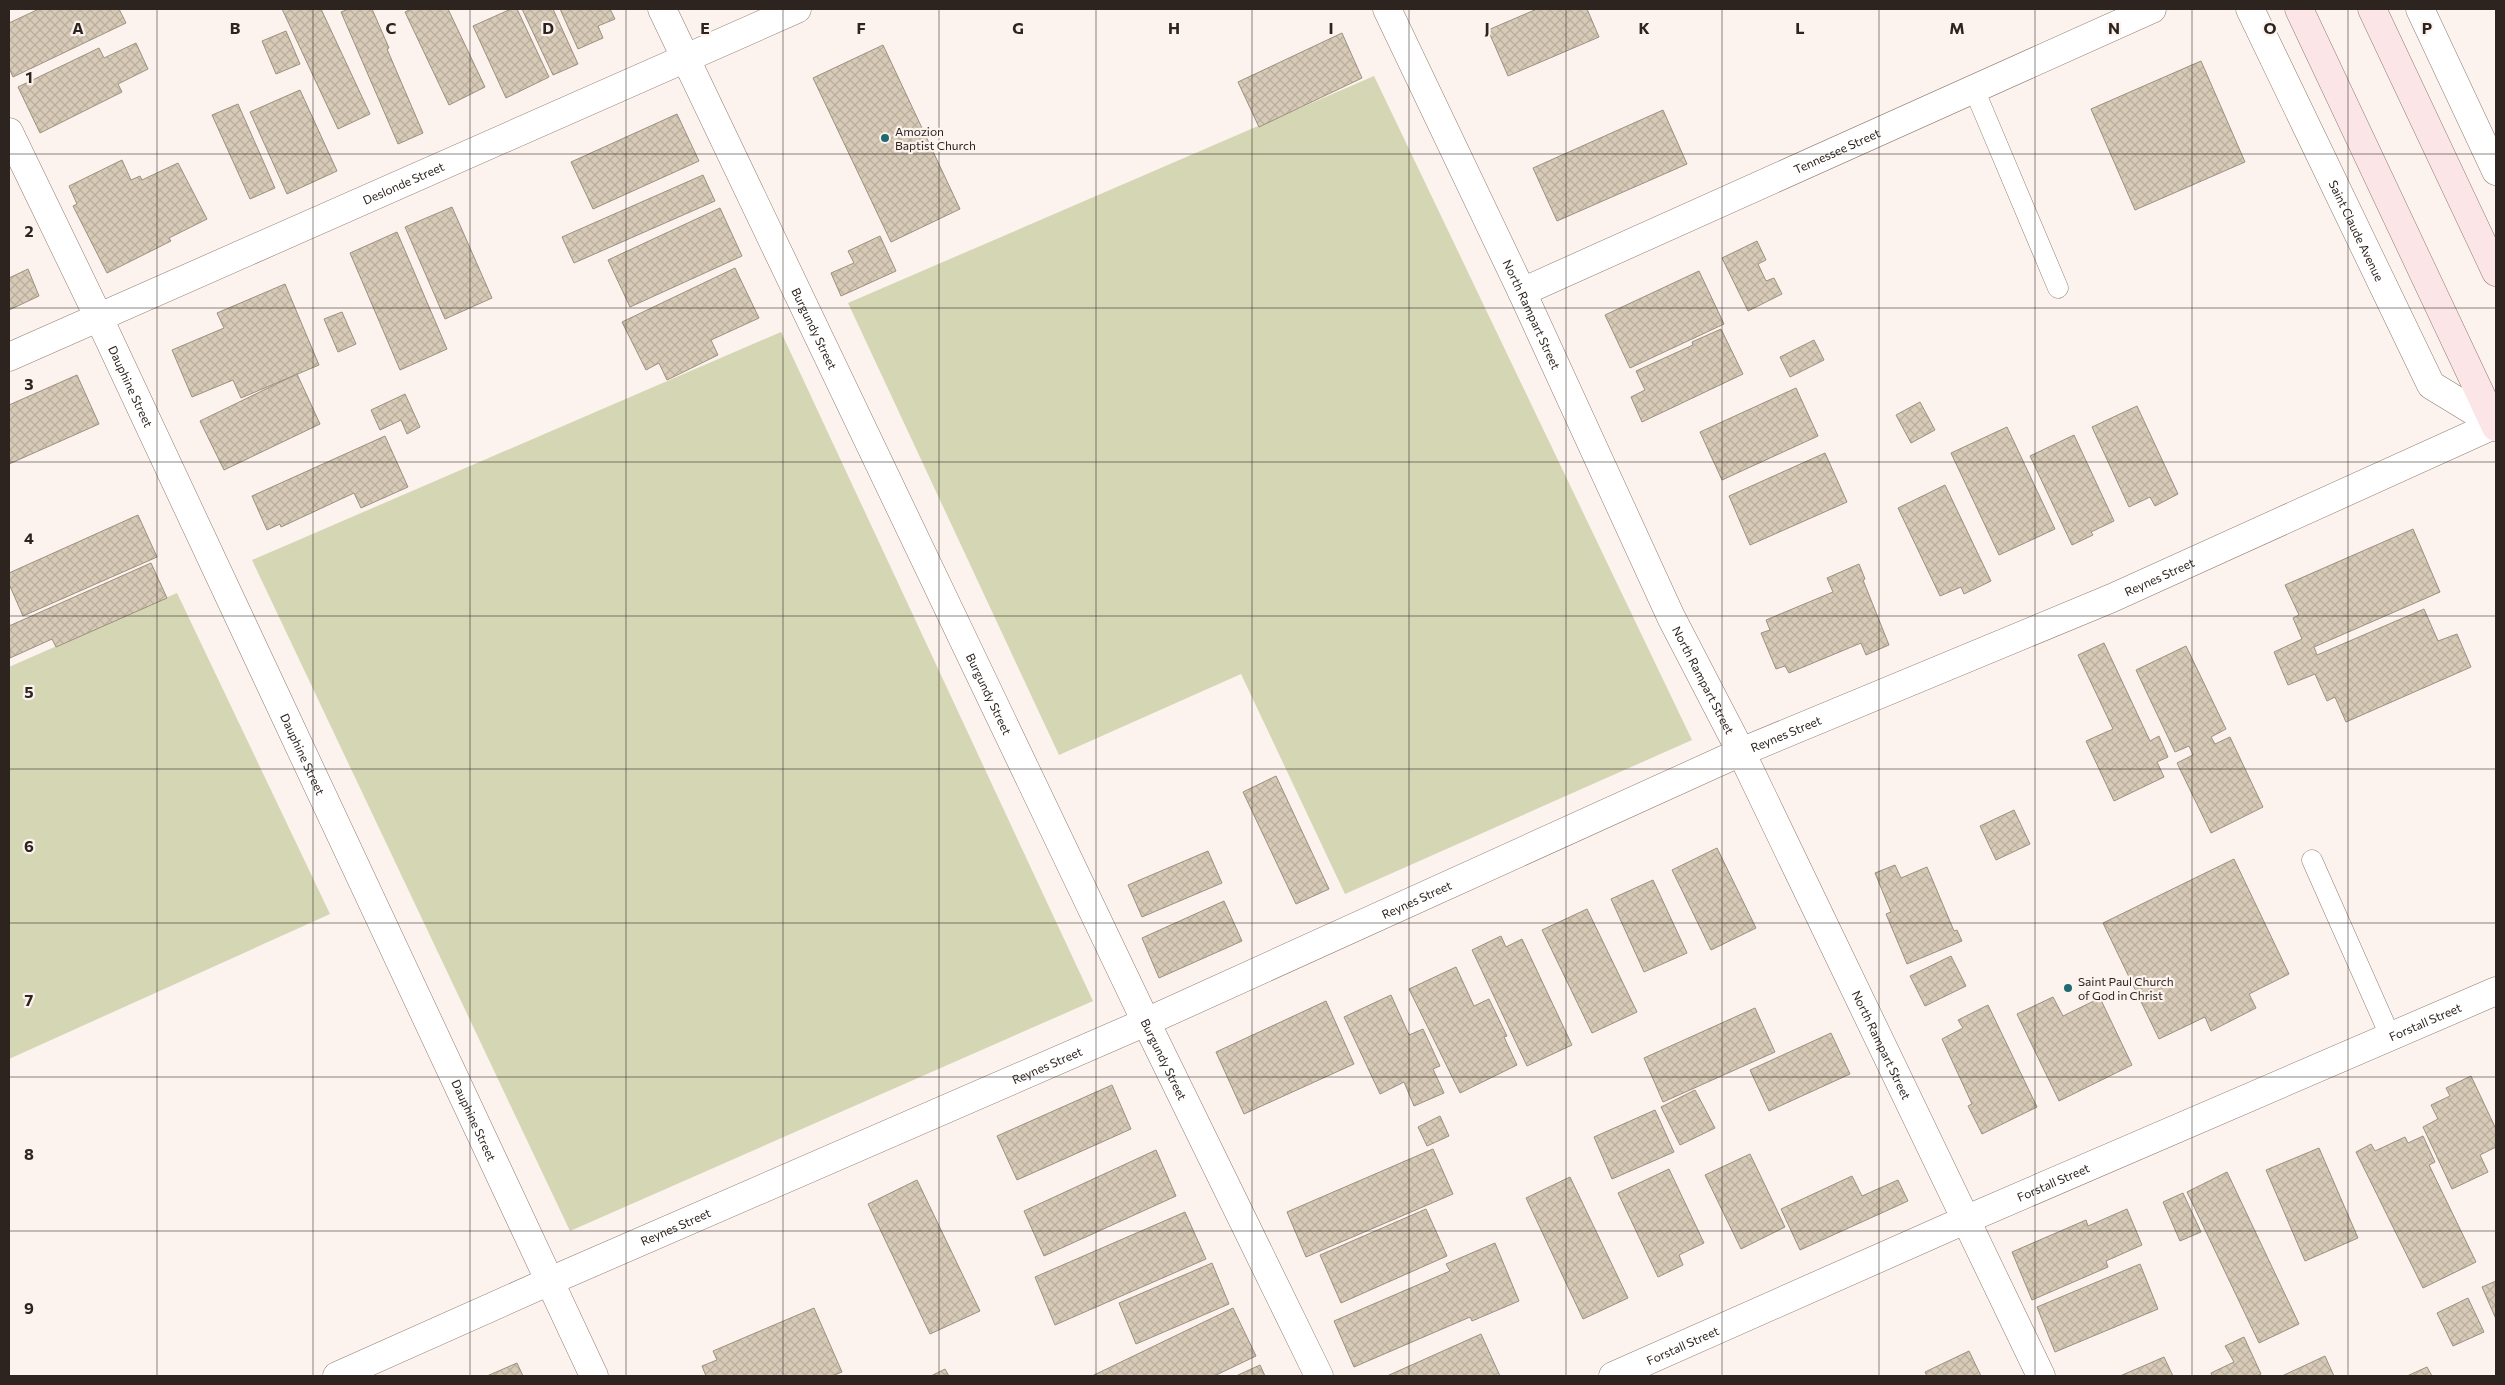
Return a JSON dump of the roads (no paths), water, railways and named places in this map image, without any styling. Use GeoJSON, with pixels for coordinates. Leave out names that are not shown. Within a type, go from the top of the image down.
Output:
{"type":"FeatureCollection","features":[{"type":"Feature","properties":{"kind":"main road"},"geometry":{"type":"LineString","coordinates":[[2298,9],[2496,425]]}},
{"type":"Feature","properties":{"kind":"main road"},"geometry":{"type":"LineString","coordinates":[[2372,9],[2496,272]]}},
{"type":"Feature","properties":{"kind":"street","name":"Burgundy Street"},"geometry":{"type":"LineString","coordinates":[[662,9],[1146,1022],[1319,1376]]}},
{"type":"Feature","properties":{"kind":"street","name":"Deslonde Street"},"geometry":{"type":"LineString","coordinates":[[9,357],[797,9]]}},
{"type":"Feature","properties":{"kind":"street","name":"North Rampart Street"},"geometry":{"type":"LineString","coordinates":[[1388,9],[1522,292],[1671,617],[1741,752],[2041,1376]]}},
{"type":"Feature","properties":{"kind":"street","name":"Tennessee Street"},"geometry":{"type":"LineString","coordinates":[[1522,292],[2152,9]]}},
{"type":"Feature","properties":{"kind":"street","name":"Saint Claude Avenue"},"geometry":{"type":"LineString","coordinates":[[2250,9],[2431,385],[2496,425]]}},
{"type":"Feature","properties":{"kind":"street"},"geometry":{"type":"LineString","coordinates":[[2420,9],[2496,171]]}},
{"type":"Feature","properties":{"kind":"street","name":"Dauphine Street"},"geometry":{"type":"LineString","coordinates":[[9,132],[99,318],[594,1376]]}},
{"type":"Feature","properties":{"kind":"street","name":"Reynes Street"},"geometry":{"type":"LineString","coordinates":[[337,1376],[550,1281],[1146,1022],[1741,752],[2112,598],[2496,425]]}},
{"type":"Feature","properties":{"kind":"street","name":"Forstall Street"},"geometry":{"type":"LineString","coordinates":[[1613,1376],[1965,1220],[2391,1038],[2496,991]]}},
{"type":"Feature","properties":{"kind":"lane"},"geometry":{"type":"LineString","coordinates":[[1974,89],[2058,288]]}},
{"type":"Feature","properties":{"kind":"lane"},"geometry":{"type":"LineString","coordinates":[[2312,860],[2391,1038]]}},
{"type":"Feature","properties":{"kind":"place","name":"Amozion Baptist Church"},"geometry":{"type":"Point","coordinates":[885,138]}},
{"type":"Feature","properties":{"kind":"place","name":"Saint Paul Church of God in Christ"},"geometry":{"type":"Point","coordinates":[2068,988]}}]}
